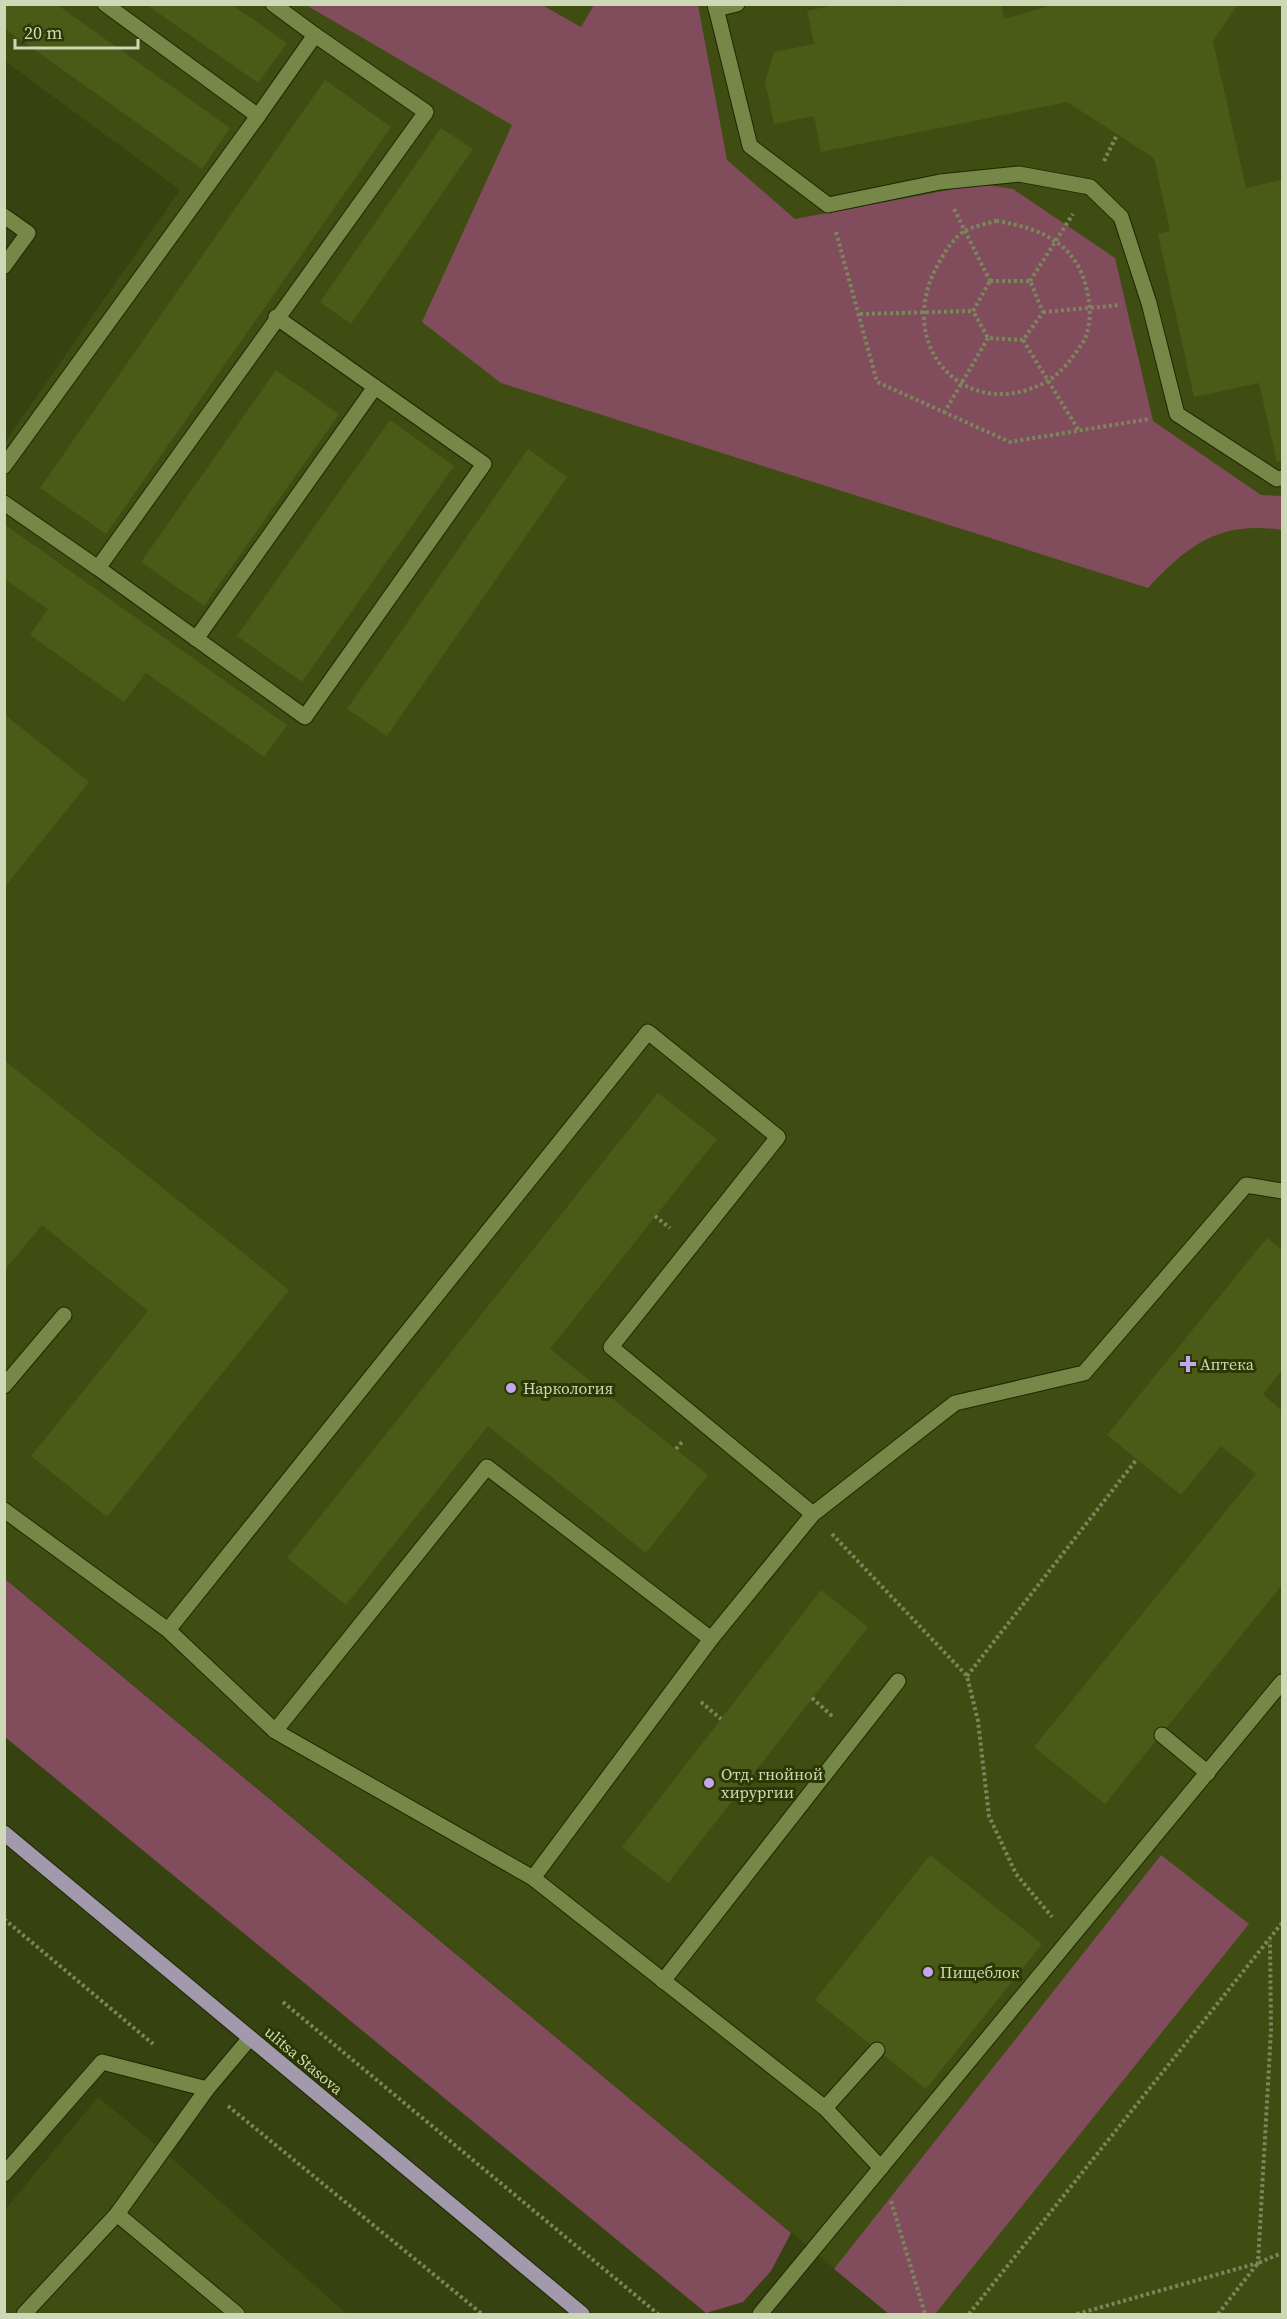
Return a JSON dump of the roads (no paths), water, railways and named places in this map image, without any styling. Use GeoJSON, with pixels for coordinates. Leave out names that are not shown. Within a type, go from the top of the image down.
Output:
{"type":"FeatureCollection","features":[{"type":"Feature","properties":{"kind":"main road","name":"ulitsa Stasova"},"geometry":{"type":"LineString","coordinates":[[4,1833],[582,2314]]}},
{"type":"Feature","properties":{"kind":"lane"},"geometry":{"type":"LineString","coordinates":[[105,4],[258,116]]}},
{"type":"Feature","properties":{"kind":"lane"},"geometry":{"type":"LineString","coordinates":[[98,568],[276,317],[426,112],[273,4]]}},
{"type":"Feature","properties":{"kind":"lane"},"geometry":{"type":"LineString","coordinates":[[736,4],[715,7],[750,146],[828,205],[940,182],[1019,174],[1090,187],[1121,218],[1149,303],[1177,414],[1277,479],[1282,478]]}},
{"type":"Feature","properties":{"kind":"lane"},"geometry":{"type":"LineString","coordinates":[[4,466],[315,35]]}},
{"type":"Feature","properties":{"kind":"lane"},"geometry":{"type":"LineString","coordinates":[[4,216],[28,233],[4,266]]}},
{"type":"Feature","properties":{"kind":"lane"},"geometry":{"type":"LineString","coordinates":[[4,503],[305,717],[484,464],[276,317]]}},
{"type":"Feature","properties":{"kind":"lane"},"geometry":{"type":"LineString","coordinates":[[196,639],[375,387]]}},
{"type":"Feature","properties":{"kind":"lane"},"geometry":{"type":"LineString","coordinates":[[168,1630],[648,1032],[778,1137],[611,1347],[813,1514]]}},
{"type":"Feature","properties":{"kind":"lane"},"geometry":{"type":"LineString","coordinates":[[533,1878],[711,1639],[813,1514],[955,1403],[1084,1373],[1246,1185],[1282,1191]]}},
{"type":"Feature","properties":{"kind":"lane"},"geometry":{"type":"LineString","coordinates":[[4,1386],[64,1315]]}},
{"type":"Feature","properties":{"kind":"lane"},"geometry":{"type":"LineString","coordinates":[[275,1731],[487,1467],[711,1639]]}},
{"type":"Feature","properties":{"kind":"lane"},"geometry":{"type":"LineString","coordinates":[[4,1510],[168,1630],[275,1731],[533,1878],[825,2109],[881,2168]]}},
{"type":"Feature","properties":{"kind":"lane"},"geometry":{"type":"LineString","coordinates":[[663,1981],[898,1681]]}},
{"type":"Feature","properties":{"kind":"lane"},"geometry":{"type":"LineString","coordinates":[[760,2314],[1282,1682]]}},
{"type":"Feature","properties":{"kind":"lane"},"geometry":{"type":"LineString","coordinates":[[1162,1735],[1208,1773]]}},
{"type":"Feature","properties":{"kind":"lane"},"geometry":{"type":"LineString","coordinates":[[24,2314],[117,2214],[207,2089],[250,2038]]}},
{"type":"Feature","properties":{"kind":"lane"},"geometry":{"type":"LineString","coordinates":[[825,2109],[877,2050]]}},
{"type":"Feature","properties":{"kind":"lane"},"geometry":{"type":"LineString","coordinates":[[4,2174],[102,2062],[207,2089]]}},
{"type":"Feature","properties":{"kind":"lane"},"geometry":{"type":"LineString","coordinates":[[117,2214],[237,2314]]}},
{"type":"Feature","properties":{"kind":"place","name":"Аптека"},"geometry":{"type":"Point","coordinates":[1188,1364]}},
{"type":"Feature","properties":{"kind":"place","name":"Наркология"},"geometry":{"type":"Point","coordinates":[511,1388]}},
{"type":"Feature","properties":{"kind":"place","name":"Отд. гнойной хирургии"},"geometry":{"type":"Point","coordinates":[709,1783]}},
{"type":"Feature","properties":{"kind":"place","name":"Пищеблок"},"geometry":{"type":"Point","coordinates":[928,1972]}}]}
